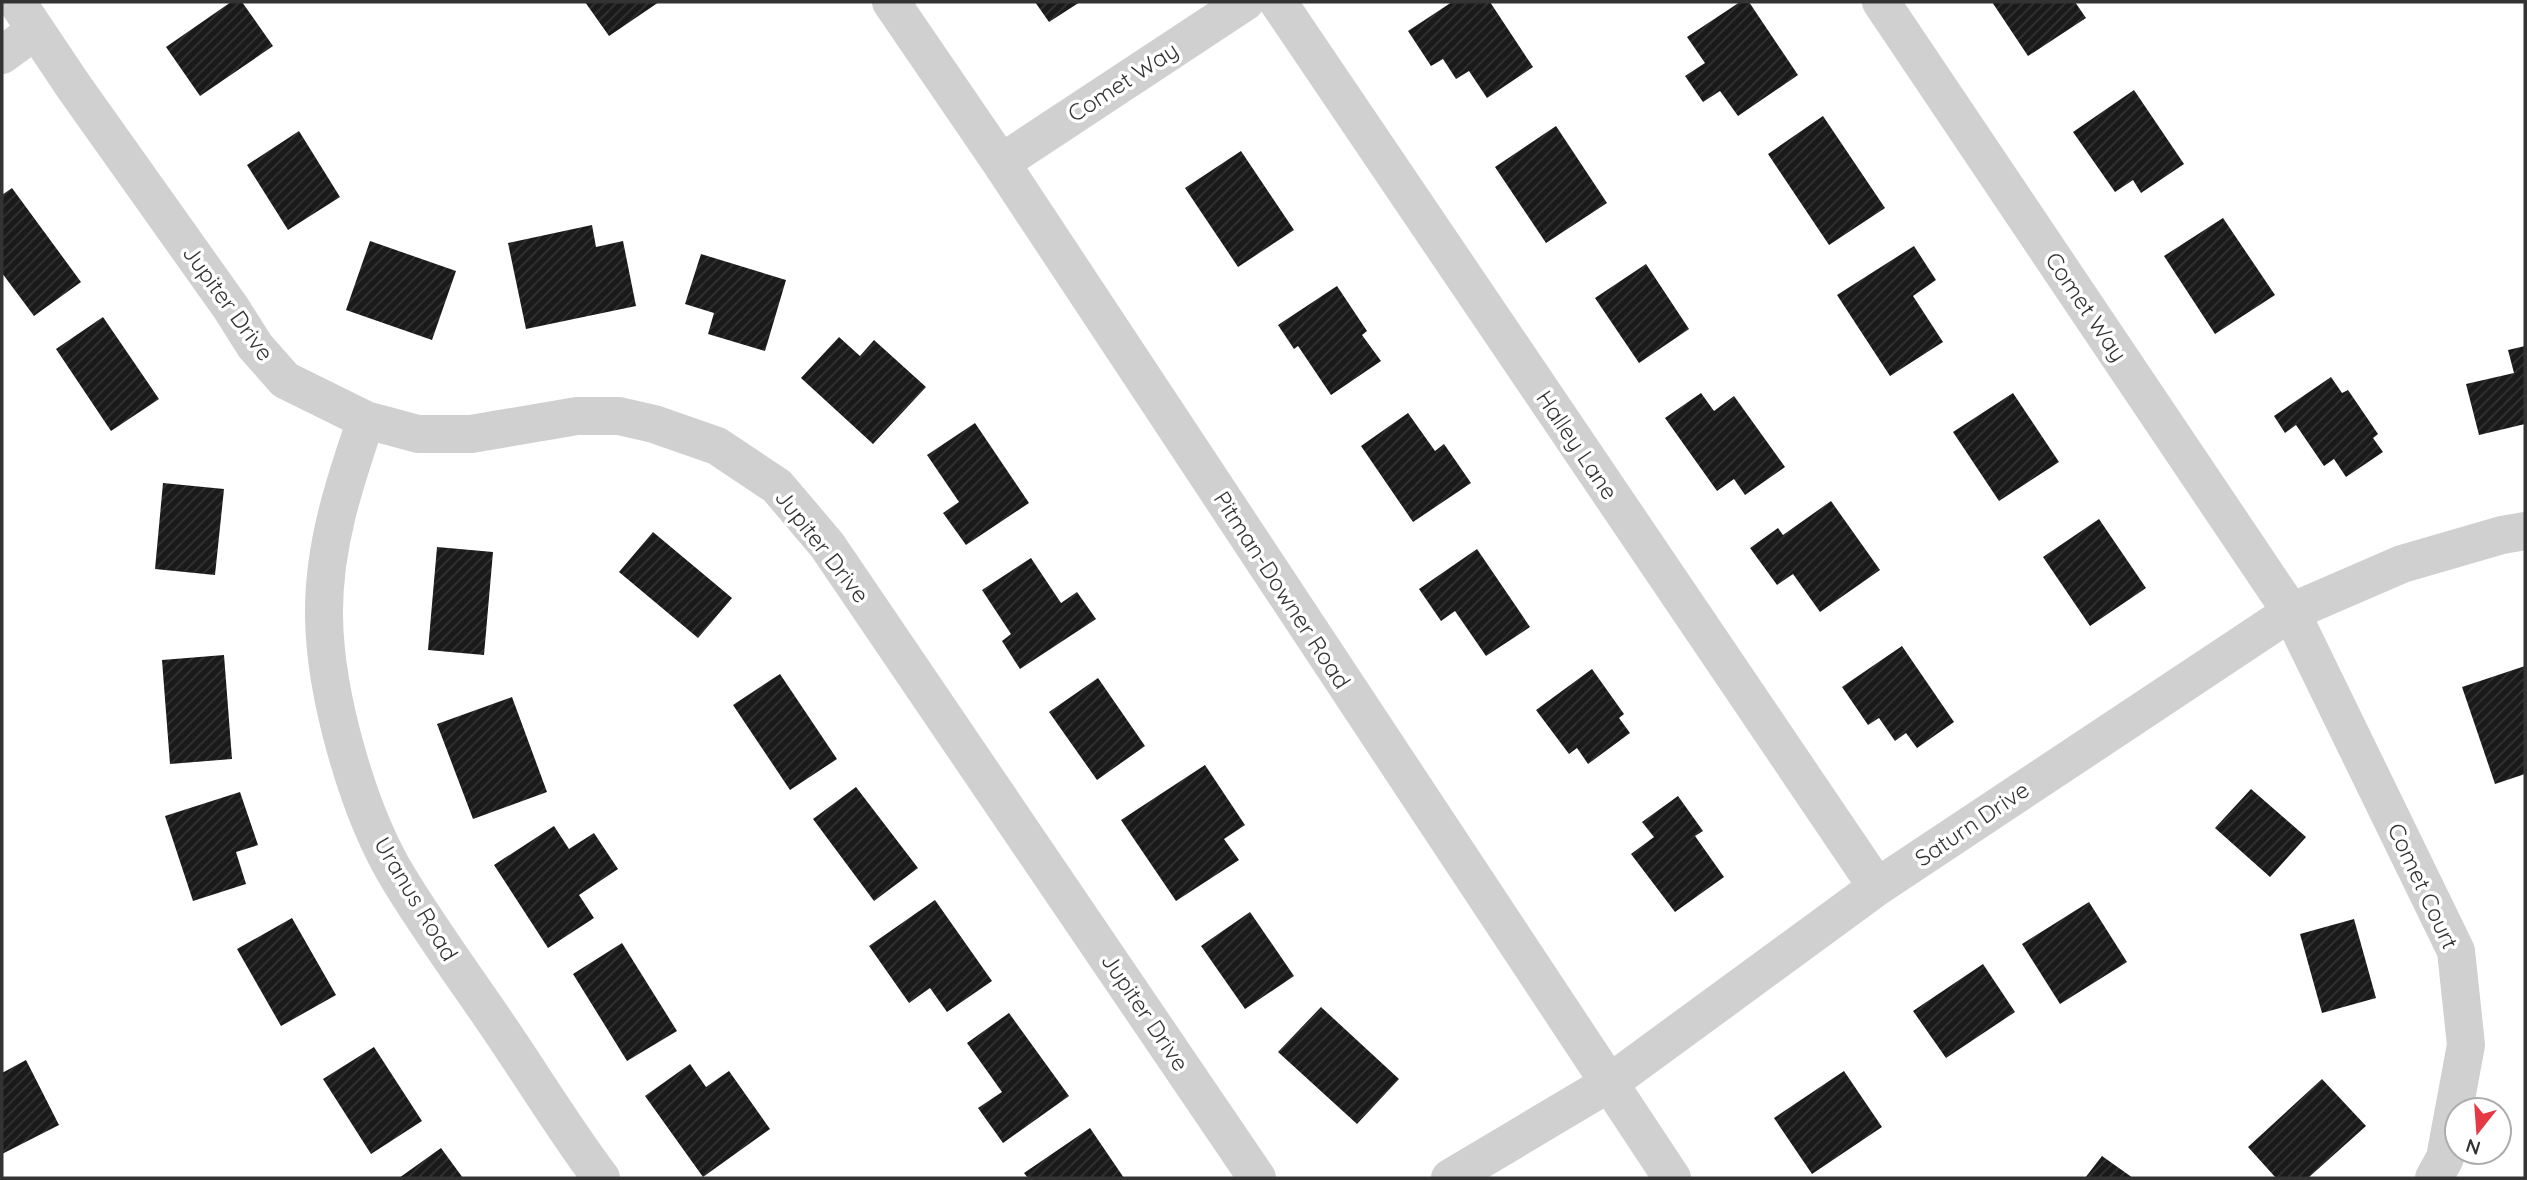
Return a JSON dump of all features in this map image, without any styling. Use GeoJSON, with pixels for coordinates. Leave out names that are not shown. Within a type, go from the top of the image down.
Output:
{"type":"FeatureCollection","features":[{"type":"Feature","properties":{"kind":"street","name":"Pitman-Downer Road"},"geometry":{"type":"LineString","coordinates":[[891,2],[1001,163],[1672,1178]]}},
{"type":"Feature","properties":{"kind":"street","name":"Comet Way"},"geometry":{"type":"LineString","coordinates":[[1001,163],[1245,2]]}},
{"type":"Feature","properties":{"kind":"street","name":"Halley Lane"},"geometry":{"type":"LineString","coordinates":[[1278,2],[1877,887]]}},
{"type":"Feature","properties":{"kind":"street","name":"Comet Way"},"geometry":{"type":"LineString","coordinates":[[1881,2],[2291,612]]}},
{"type":"Feature","properties":{"kind":"street"},"geometry":{"type":"LineString","coordinates":[[2,55],[26,16]]}},
{"type":"Feature","properties":{"kind":"street","name":"Jupiter Drive"},"geometry":{"type":"LineString","coordinates":[[26,16],[255,346],[285,380],[366,421],[418,433],[471,434],[577,416],[619,416],[654,424],[717,446],[777,486],[835,556],[1257,1178]]}},
{"type":"Feature","properties":{"kind":"street","name":"Uranus Road"},"geometry":{"type":"LineString","coordinates":[[366,421],[345,483],[333,530],[326,575],[324,618],[328,663],[346,753],[377,838],[398,879],[601,1178]]}},
{"type":"Feature","properties":{"kind":"street","name":"Saturn Drive"},"geometry":{"type":"LineString","coordinates":[[1450,1178],[1608,1084],[1877,887],[2291,612],[2402,564],[2525,531]]}},
{"type":"Feature","properties":{"kind":"street","name":"Comet Court"},"geometry":{"type":"LineString","coordinates":[[2291,612],[2456,951],[2466,1045],[2445,1158],[2434,1178]]}},
{"type":"Feature","properties":{"kind":"building"},"geometry":{"type":"Polygon","coordinates":[[[231,2],[242,2],[273,46],[200,96],[166,47],[231,2]]]}},
{"type":"Feature","properties":{"kind":"building"},"geometry":{"type":"Polygon","coordinates":[[[585,2],[659,2],[609,36],[585,2]]]}},
{"type":"Feature","properties":{"kind":"building"},"geometry":{"type":"Polygon","coordinates":[[[1035,2],[1080,2],[1049,22],[1035,2]]]}},
{"type":"Feature","properties":{"kind":"building"},"geometry":{"type":"Polygon","coordinates":[[[1452,2],[1490,2],[1533,67],[1487,98],[1469,71],[1456,79],[1443,59],[1431,66],[1408,31],[1452,2]]]}},
{"type":"Feature","properties":{"kind":"building"},"geometry":{"type":"Polygon","coordinates":[[[1740,2],[1749,2],[1798,75],[1738,116],[1720,91],[1703,102],[1685,76],[1705,63],[1687,37],[1740,2]]]}},
{"type":"Feature","properties":{"kind":"building"},"geometry":{"type":"Polygon","coordinates":[[[1992,2],[2075,2],[2086,18],[2028,56],[1992,2]]]}},
{"type":"Feature","properties":{"kind":"building"},"geometry":{"type":"Polygon","coordinates":[[[2134,90],[2184,164],[2141,193],[2133,180],[2115,192],[2073,132],[2134,90]]]}},
{"type":"Feature","properties":{"kind":"building"},"geometry":{"type":"Polygon","coordinates":[[[1823,116],[1885,208],[1829,245],[1768,154],[1823,116]]]}},
{"type":"Feature","properties":{"kind":"building"},"geometry":{"type":"Polygon","coordinates":[[[1556,126],[1607,203],[1546,243],[1495,167],[1556,126]]]}},
{"type":"Feature","properties":{"kind":"building"},"geometry":{"type":"Polygon","coordinates":[[[299,131],[340,197],[288,230],[247,165],[299,131]]]}},
{"type":"Feature","properties":{"kind":"building"},"geometry":{"type":"Polygon","coordinates":[[[1241,151],[1294,230],[1238,267],[1185,188],[1241,151]]]}},
{"type":"Feature","properties":{"kind":"building"},"geometry":{"type":"Polygon","coordinates":[[[12,188],[81,282],[34,316],[2,273],[2,195],[12,188]]]}},
{"type":"Feature","properties":{"kind":"building"},"geometry":{"type":"Polygon","coordinates":[[[2223,218],[2275,295],[2215,334],[2164,256],[2223,218]]]}},
{"type":"Feature","properties":{"kind":"building"},"geometry":{"type":"Polygon","coordinates":[[[592,225],[596,247],[623,241],[636,306],[526,329],[508,243],[592,225]]]}},
{"type":"Feature","properties":{"kind":"building"},"geometry":{"type":"Polygon","coordinates":[[[370,241],[456,271],[432,340],[346,310],[370,241]]]}},
{"type":"Feature","properties":{"kind":"building"},"geometry":{"type":"Polygon","coordinates":[[[1914,246],[1936,280],[1913,296],[1943,342],[1890,376],[1837,295],[1914,246]]]}},
{"type":"Feature","properties":{"kind":"building"},"geometry":{"type":"Polygon","coordinates":[[[701,254],[786,280],[765,351],[708,334],[714,313],[685,304],[701,254]]]}},
{"type":"Feature","properties":{"kind":"building"},"geometry":{"type":"Polygon","coordinates":[[[1646,264],[1689,329],[1639,363],[1595,298],[1646,264]]]}},
{"type":"Feature","properties":{"kind":"building"},"geometry":{"type":"Polygon","coordinates":[[[1337,286],[1367,331],[1362,335],[1381,361],[1331,395],[1298,346],[1294,349],[1278,325],[1337,286]]]}},
{"type":"Feature","properties":{"kind":"building"},"geometry":{"type":"Polygon","coordinates":[[[103,317],[159,399],[111,431],[56,349],[103,317]]]}},
{"type":"Feature","properties":{"kind":"building"},"geometry":{"type":"Polygon","coordinates":[[[839,337],[860,356],[874,340],[926,387],[873,444],[801,378],[839,337]]]}},
{"type":"Feature","properties":{"kind":"building"},"geometry":{"type":"Polygon","coordinates":[[[2525,346],[2525,424],[2479,435],[2466,384],[2514,373],[2508,350],[2525,346]]]}},
{"type":"Feature","properties":{"kind":"building"},"geometry":{"type":"Polygon","coordinates":[[[2331,377],[2342,393],[2348,390],[2378,434],[2373,438],[2383,452],[2346,477],[2334,459],[2324,466],[2296,425],[2285,433],[2274,416],[2331,377]]]}},
{"type":"Feature","properties":{"kind":"building"},"geometry":{"type":"Polygon","coordinates":[[[1701,393],[1714,411],[1734,396],[1785,467],[1745,495],[1734,479],[1717,491],[1665,418],[1701,393]]]}},
{"type":"Feature","properties":{"kind":"building"},"geometry":{"type":"Polygon","coordinates":[[[2013,393],[2059,462],[1999,501],[1953,432],[2013,393]]]}},
{"type":"Feature","properties":{"kind":"building"},"geometry":{"type":"Polygon","coordinates":[[[1408,413],[1435,451],[1444,444],[1471,483],[1413,522],[1361,446],[1408,413]]]}},
{"type":"Feature","properties":{"kind":"building"},"geometry":{"type":"Polygon","coordinates":[[[975,423],[1029,503],[966,545],[943,513],[959,502],[927,455],[975,423]]]}},
{"type":"Feature","properties":{"kind":"building"},"geometry":{"type":"Polygon","coordinates":[[[163,483],[224,489],[215,575],[155,569],[163,483]]]}},
{"type":"Feature","properties":{"kind":"building"},"geometry":{"type":"Polygon","coordinates":[[[1831,501],[1880,570],[1820,612],[1793,574],[1777,585],[1750,548],[1778,528],[1783,535],[1831,501]]]}},
{"type":"Feature","properties":{"kind":"building"},"geometry":{"type":"Polygon","coordinates":[[[2099,519],[2146,588],[2090,626],[2043,557],[2099,519]]]}},
{"type":"Feature","properties":{"kind":"building"},"geometry":{"type":"Polygon","coordinates":[[[653,532],[732,598],[698,638],[619,572],[653,532]]]}},
{"type":"Feature","properties":{"kind":"building"},"geometry":{"type":"Polygon","coordinates":[[[437,547],[493,552],[484,655],[428,650],[437,547]]]}},
{"type":"Feature","properties":{"kind":"building"},"geometry":{"type":"Polygon","coordinates":[[[1477,549],[1530,627],[1486,656],[1455,611],[1441,621],[1419,589],[1477,549]]]}},
{"type":"Feature","properties":{"kind":"building"},"geometry":{"type":"Polygon","coordinates":[[[1031,558],[1061,603],[1077,592],[1096,619],[1020,669],[1002,641],[1011,634],[982,590],[1031,558]]]}},
{"type":"Feature","properties":{"kind":"building"},"geometry":{"type":"Polygon","coordinates":[[[1902,646],[1954,722],[1917,748],[1906,733],[1895,741],[1879,718],[1868,725],[1842,687],[1902,646]]]}},
{"type":"Feature","properties":{"kind":"building"},"geometry":{"type":"Polygon","coordinates":[[[224,655],[232,759],[170,764],[162,660],[224,655]]]}},
{"type":"Feature","properties":{"kind":"building"},"geometry":{"type":"Polygon","coordinates":[[[2525,666],[2525,774],[2495,784],[2462,687],[2525,666]]]}},
{"type":"Feature","properties":{"kind":"building"},"geometry":{"type":"Polygon","coordinates":[[[1592,669],[1624,714],[1619,718],[1630,733],[1588,764],[1577,748],[1569,754],[1536,710],[1592,669]]]}},
{"type":"Feature","properties":{"kind":"building"},"geometry":{"type":"Polygon","coordinates":[[[780,674],[837,759],[790,790],[733,705],[780,674]]]}},
{"type":"Feature","properties":{"kind":"building"},"geometry":{"type":"Polygon","coordinates":[[[1098,678],[1145,746],[1097,780],[1049,712],[1098,678]]]}},
{"type":"Feature","properties":{"kind":"building"},"geometry":{"type":"Polygon","coordinates":[[[512,697],[547,792],[473,819],[437,724],[512,697]]]}},
{"type":"Feature","properties":{"kind":"building"},"geometry":{"type":"Polygon","coordinates":[[[1205,765],[1245,825],[1224,839],[1239,860],[1176,901],[1121,820],[1205,765]]]}},
{"type":"Feature","properties":{"kind":"building"},"geometry":{"type":"Polygon","coordinates":[[[856,787],[918,868],[874,901],[813,819],[856,787]]]}},
{"type":"Feature","properties":{"kind":"building"},"geometry":{"type":"Polygon","coordinates":[[[2251,789],[2306,837],[2270,877],[2215,828],[2251,789]]]}},
{"type":"Feature","properties":{"kind":"building"},"geometry":{"type":"Polygon","coordinates":[[[240,792],[258,845],[236,852],[246,884],[193,901],[165,816],[240,792]]]}},
{"type":"Feature","properties":{"kind":"building"},"geometry":{"type":"Polygon","coordinates":[[[1678,796],[1703,831],[1695,836],[1724,877],[1675,912],[1631,854],[1654,837],[1642,822],[1678,796]]]}},
{"type":"Feature","properties":{"kind":"building"},"geometry":{"type":"Polygon","coordinates":[[[554,826],[569,849],[594,833],[618,869],[579,895],[594,918],[548,948],[494,865],[554,826]]]}},
{"type":"Feature","properties":{"kind":"building"},"geometry":{"type":"Polygon","coordinates":[[[935,900],[992,981],[947,1012],[930,988],[909,1003],[869,946],[935,900]]]}},
{"type":"Feature","properties":{"kind":"building"},"geometry":{"type":"Polygon","coordinates":[[[2089,902],[2127,962],[2060,1004],[2022,944],[2089,902]]]}},
{"type":"Feature","properties":{"kind":"building"},"geometry":{"type":"Polygon","coordinates":[[[1250,912],[1294,976],[1245,1009],[1201,946],[1250,912]]]}},
{"type":"Feature","properties":{"kind":"building"},"geometry":{"type":"Polygon","coordinates":[[[292,918],[336,995],[281,1026],[237,949],[292,918]]]}},
{"type":"Feature","properties":{"kind":"building"},"geometry":{"type":"Polygon","coordinates":[[[2354,919],[2376,998],[2322,1013],[2300,934],[2354,919]]]}},
{"type":"Feature","properties":{"kind":"building"},"geometry":{"type":"Polygon","coordinates":[[[622,943],[677,1031],[627,1061],[573,974],[622,943]]]}},
{"type":"Feature","properties":{"kind":"building"},"geometry":{"type":"Polygon","coordinates":[[[1983,964],[2015,1012],[1946,1058],[1913,1011],[1983,964]]]}},
{"type":"Feature","properties":{"kind":"building"},"geometry":{"type":"Polygon","coordinates":[[[1321,1007],[1399,1079],[1357,1124],[1278,1052],[1321,1007]]]}},
{"type":"Feature","properties":{"kind":"building"},"geometry":{"type":"Polygon","coordinates":[[[1009,1013],[1069,1096],[1003,1143],[978,1108],[1002,1092],[967,1043],[1009,1013]]]}},
{"type":"Feature","properties":{"kind":"building"},"geometry":{"type":"Polygon","coordinates":[[[374,1047],[422,1121],[371,1154],[323,1079],[374,1047]]]}},
{"type":"Feature","properties":{"kind":"building"},"geometry":{"type":"Polygon","coordinates":[[[26,1060],[59,1125],[2,1154],[2,1073],[26,1060]]]}},
{"type":"Feature","properties":{"kind":"building"},"geometry":{"type":"Polygon","coordinates":[[[690,1064],[706,1087],[729,1071],[770,1129],[703,1177],[645,1096],[690,1064]]]}},
{"type":"Feature","properties":{"kind":"building"},"geometry":{"type":"Polygon","coordinates":[[[1844,1071],[1882,1127],[1812,1174],[1774,1118],[1844,1071]]]}},
{"type":"Feature","properties":{"kind":"building"},"geometry":{"type":"Polygon","coordinates":[[[2322,1079],[2366,1126],[2308,1178],[2276,1178],[2248,1147],[2322,1079]]]}},
{"type":"Feature","properties":{"kind":"building"},"geometry":{"type":"Polygon","coordinates":[[[1090,1128],[1124,1178],[1028,1178],[1024,1173],[1090,1128]]]}},
{"type":"Feature","properties":{"kind":"building"},"geometry":{"type":"Polygon","coordinates":[[[441,1148],[463,1178],[399,1178],[441,1148]]]}},
{"type":"Feature","properties":{"kind":"building"},"geometry":{"type":"Polygon","coordinates":[[[2102,1156],[2133,1178],[2085,1178],[2102,1156]]]}}]}
